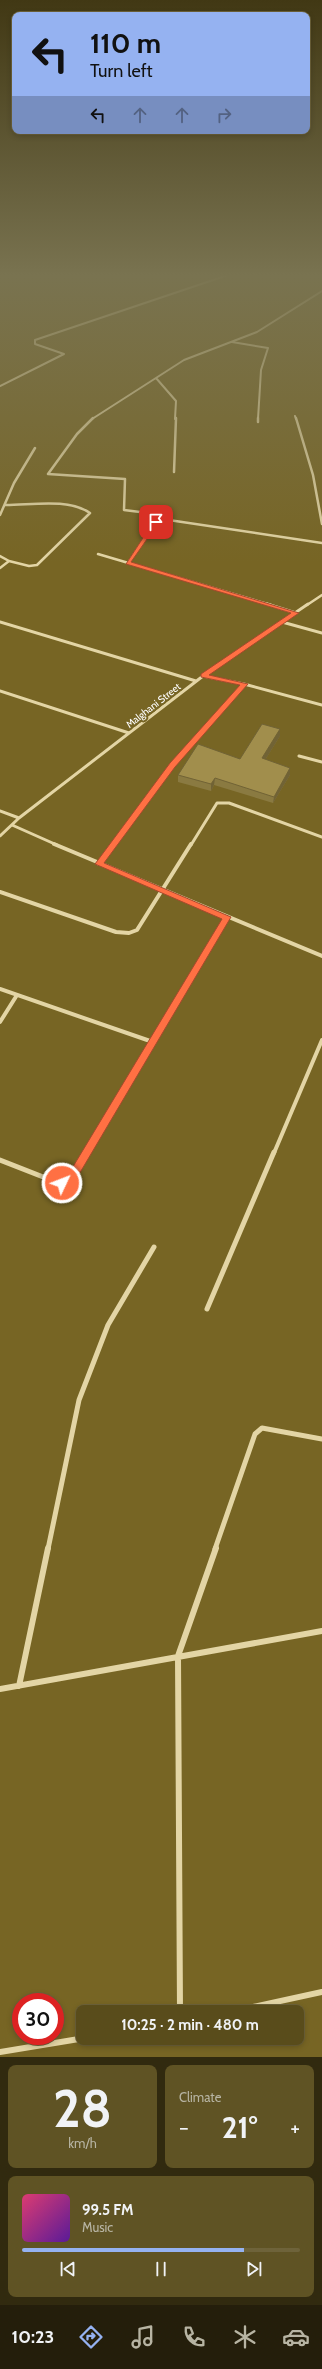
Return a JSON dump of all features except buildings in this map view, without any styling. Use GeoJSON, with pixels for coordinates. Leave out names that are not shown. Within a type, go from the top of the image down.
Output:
{"type":"FeatureCollection","features":[{"type":"Feature","properties":{"kind":"street"},"geometry":{"type":"LineString","coordinates":[[0,386],[32,370]]}},
{"type":"Feature","properties":{"kind":"street"},"geometry":{"type":"LineString","coordinates":[[159,520],[156,514],[124,510],[125,479],[54,476],[48,474],[77,434],[89,422],[169,370]]}},
{"type":"Feature","properties":{"kind":"street"},"geometry":{"type":"LineString","coordinates":[[258,422],[261,370]]}},
{"type":"Feature","properties":{"kind":"street"},"geometry":{"type":"LineString","coordinates":[[156,378],[176,401],[174,472]]}},
{"type":"Feature","properties":{"kind":"street"},"geometry":{"type":"LineString","coordinates":[[295,416],[313,475],[322,524]]}},
{"type":"Feature","properties":{"kind":"street"},"geometry":{"type":"LineString","coordinates":[[0,515],[6,506],[14,483],[35,448]]}},
{"type":"Feature","properties":{"kind":"street"},"geometry":{"type":"LineString","coordinates":[[0,556],[7,558],[10,562],[29,566],[37,564],[90,513],[87,510],[74,506],[6,506]]}},
{"type":"Feature","properties":{"kind":"street"},"geometry":{"type":"LineString","coordinates":[[159,520],[322,543]]}},
{"type":"Feature","properties":{"kind":"street"},"geometry":{"type":"LineString","coordinates":[[128,563],[159,520]]}},
{"type":"Feature","properties":{"kind":"street"},"geometry":{"type":"LineString","coordinates":[[98,554],[296,613]]}},
{"type":"Feature","properties":{"kind":"street"},"geometry":{"type":"LineString","coordinates":[[0,568],[10,562]]}},
{"type":"Feature","properties":{"kind":"street","name":"Malghani Street"},"geometry":{"type":"LineString","coordinates":[[0,836],[19,818],[203,676],[322,595]]}},
{"type":"Feature","properties":{"kind":"street"},"geometry":{"type":"LineString","coordinates":[[0,622],[196,682]]}},
{"type":"Feature","properties":{"kind":"street"},"geometry":{"type":"LineString","coordinates":[[282,622],[322,633]]}},
{"type":"Feature","properties":{"kind":"street"},"geometry":{"type":"LineString","coordinates":[[203,676],[244,684],[322,705]]}},
{"type":"Feature","properties":{"kind":"street"},"geometry":{"type":"LineString","coordinates":[[99,864],[173,765],[244,684]]}},
{"type":"Feature","properties":{"kind":"street"},"geometry":{"type":"LineString","coordinates":[[0,691],[129,733]]}},
{"type":"Feature","properties":{"kind":"street"},"geometry":{"type":"LineString","coordinates":[[299,756],[322,762]]}},
{"type":"Feature","properties":{"kind":"street"},"geometry":{"type":"LineString","coordinates":[[0,892],[116,932],[128,934],[137,930],[163,891],[217,803],[229,803],[322,837]]}},
{"type":"Feature","properties":{"kind":"street"},"geometry":{"type":"LineString","coordinates":[[0,811],[19,818]]}},
{"type":"Feature","properties":{"kind":"street"},"geometry":{"type":"LineString","coordinates":[[12,825],[99,864],[322,956]]}},
{"type":"Feature","properties":{"kind":"street"},"geometry":{"type":"LineString","coordinates":[[0,1160],[56,1182],[68,1182],[227,917]]}},
{"type":"Feature","properties":{"kind":"street"},"geometry":{"type":"LineString","coordinates":[[0,989],[152,1042]]}},
{"type":"Feature","properties":{"kind":"street"},"geometry":{"type":"LineString","coordinates":[[0,1022],[17,995]]}},
{"type":"Feature","properties":{"kind":"street"},"geometry":{"type":"LineString","coordinates":[[207,1309],[322,1040]]}},
{"type":"Feature","properties":{"kind":"street"},"geometry":{"type":"LineString","coordinates":[[19,1686],[79,1400],[108,1325],[154,1247]]}},
{"type":"Feature","properties":{"kind":"street"},"geometry":{"type":"LineString","coordinates":[[180,2005],[178,1656],[255,1434],[262,1428],[322,1439]]}},
{"type":"Feature","properties":{"kind":"street"},"geometry":{"type":"LineString","coordinates":[[0,1689],[322,1631]]}},
{"type":"Feature","properties":{"kind":"street"},"geometry":{"type":"LineString","coordinates":[[262,2005],[322,1992]]}},
{"type":"Feature","properties":{"kind":"street"},"geometry":{"type":"LineString","coordinates":[[0,2052],[76,2039]]}},
{"type":"Feature","properties":{"kind":"route"},"geometry":{"type":"LineString","coordinates":[[62,1183],[68,1182],[75,1173],[227,917],[99,864],[173,765],[244,684],[203,676],[296,613],[128,563],[156,522]]}}]}
